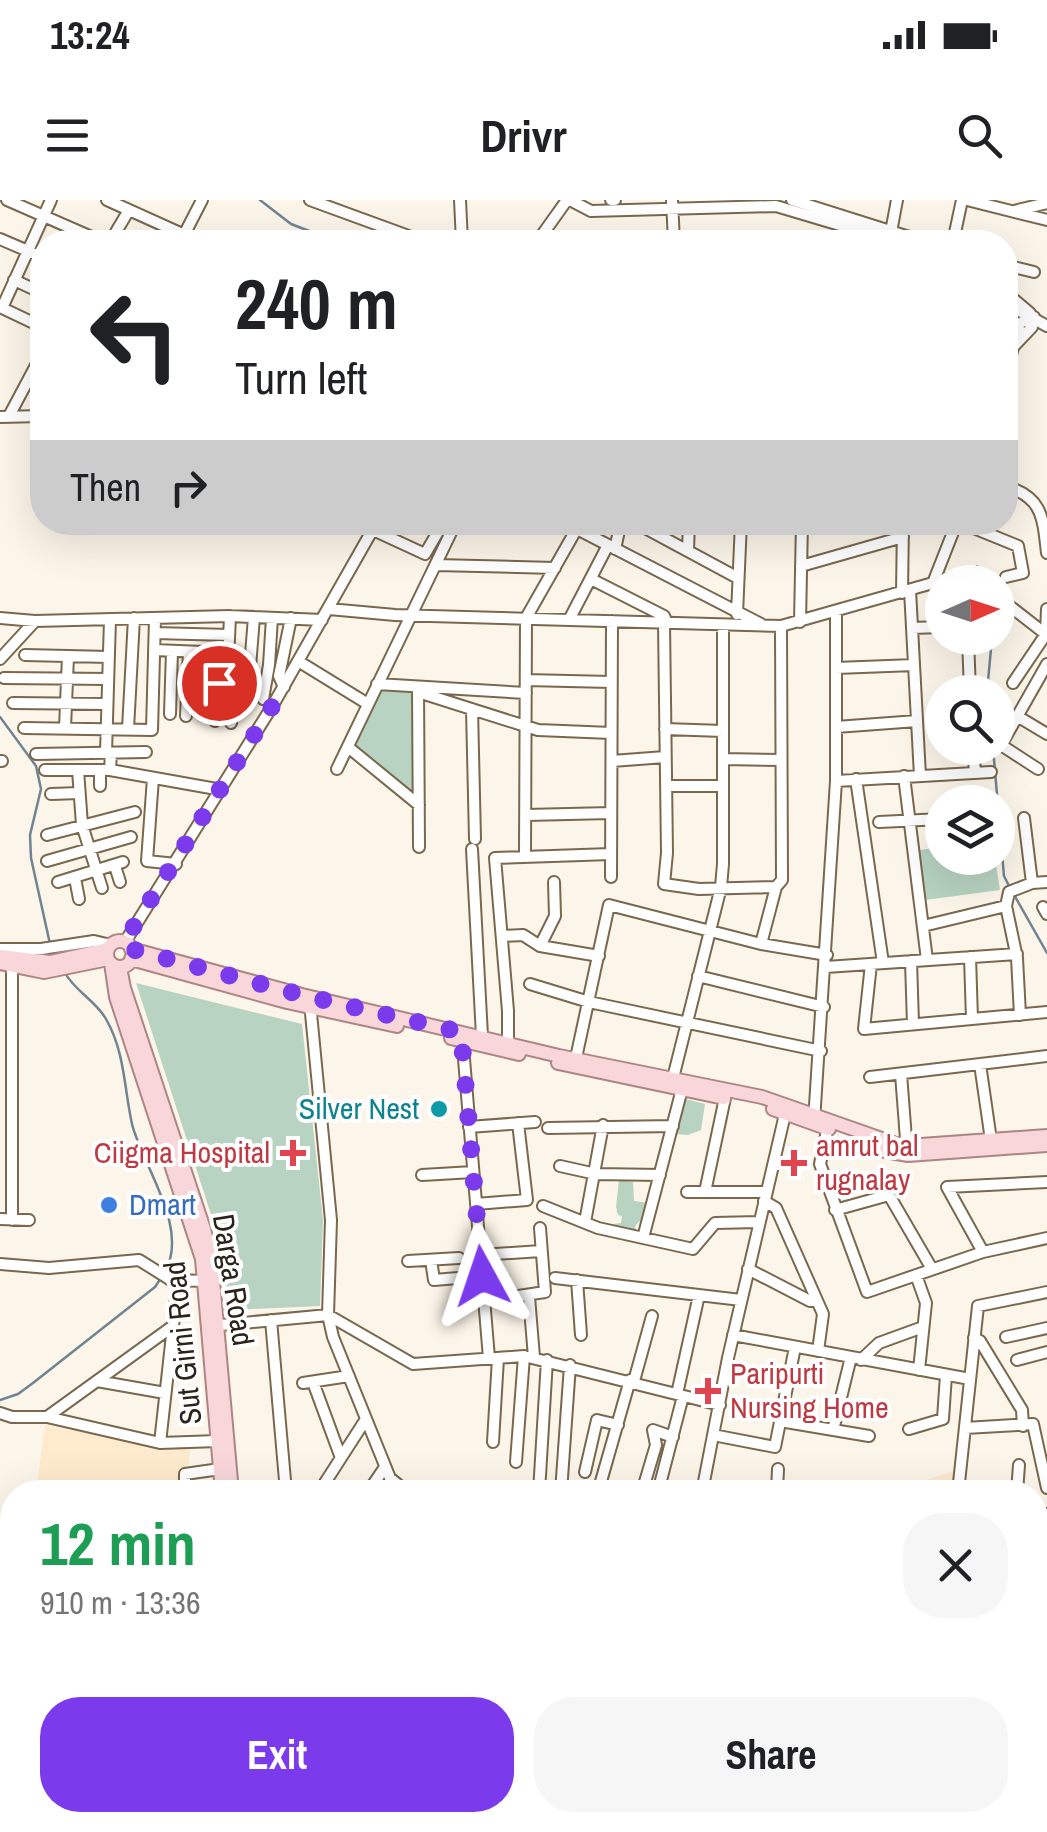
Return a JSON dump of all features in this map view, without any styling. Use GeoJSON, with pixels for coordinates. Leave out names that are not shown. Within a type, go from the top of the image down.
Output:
{"type":"FeatureCollection","features":[{"type":"Feature","properties":{"kind":"main road"},"geometry":{"type":"LineString","coordinates":[[3,961],[50,962],[93,952],[118,954],[310,1002],[787,1109],[885,1152],[1047,1136]]}},
{"type":"Feature","properties":{"kind":"main road"},"geometry":{"type":"LineString","coordinates":[[3,961],[44,972],[118,954]]}},
{"type":"Feature","properties":{"kind":"main road","name":"Darga Road"},"geometry":{"type":"LineString","coordinates":[[118,954],[124,988],[204,1230],[231,1480]]}},
{"type":"Feature","properties":{"kind":"main road"},"geometry":{"type":"LineString","coordinates":[[462,1036],[482,1036],[725,1098],[787,1109]]}},
{"type":"Feature","properties":{"kind":"main road"},"geometry":{"type":"LineString","coordinates":[[992,1144],[1047,1145]]}},
{"type":"Feature","properties":{"kind":"main road","name":"Sut Girni Road"},"geometry":{"type":"LineString","coordinates":[[212,1326],[221,1480]]}},
{"type":"Feature","properties":{"kind":"street"},"geometry":{"type":"LineString","coordinates":[[6,200],[76,230]]}},
{"type":"Feature","properties":{"kind":"street"},"geometry":{"type":"LineString","coordinates":[[37,230],[51,200]]}},
{"type":"Feature","properties":{"kind":"street"},"geometry":{"type":"LineString","coordinates":[[107,200],[173,230]]}},
{"type":"Feature","properties":{"kind":"street"},"geometry":{"type":"LineString","coordinates":[[187,230],[202,200]]}},
{"type":"Feature","properties":{"kind":"street"},"geometry":{"type":"LineString","coordinates":[[310,200],[392,230]]}},
{"type":"Feature","properties":{"kind":"street"},"geometry":{"type":"LineString","coordinates":[[460,200],[461,230]]}},
{"type":"Feature","properties":{"kind":"street"},"geometry":{"type":"LineString","coordinates":[[546,230],[569,200],[592,210],[672,204],[800,204],[874,230]]}},
{"type":"Feature","properties":{"kind":"street"},"geometry":{"type":"LineString","coordinates":[[894,230],[896,200]]}},
{"type":"Feature","properties":{"kind":"street"},"geometry":{"type":"LineString","coordinates":[[956,230],[964,200],[1047,220]]}},
{"type":"Feature","properties":{"kind":"street"},"geometry":{"type":"LineString","coordinates":[[1014,212],[1047,203]]}},
{"type":"Feature","properties":{"kind":"street"},"geometry":{"type":"LineString","coordinates":[[672,204],[673,230]]}},
{"type":"Feature","properties":{"kind":"street"},"geometry":{"type":"LineString","coordinates":[[115,230],[130,210]]}},
{"type":"Feature","properties":{"kind":"street"},"geometry":{"type":"LineString","coordinates":[[0,239],[28,250]]}},
{"type":"Feature","properties":{"kind":"street"},"geometry":{"type":"LineString","coordinates":[[30,246],[2,308],[30,321]]}},
{"type":"Feature","properties":{"kind":"street"},"geometry":{"type":"LineString","coordinates":[[1018,268],[1034,272]]}},
{"type":"Feature","properties":{"kind":"street"},"geometry":{"type":"LineString","coordinates":[[14,280],[30,287]]}},
{"type":"Feature","properties":{"kind":"street"},"geometry":{"type":"LineString","coordinates":[[1018,303],[1047,326]]}},
{"type":"Feature","properties":{"kind":"street"},"geometry":{"type":"LineString","coordinates":[[1018,309],[1034,317]]}},
{"type":"Feature","properties":{"kind":"street"},"geometry":{"type":"LineString","coordinates":[[1018,342],[1032,327],[1034,317]]}},
{"type":"Feature","properties":{"kind":"street"},"geometry":{"type":"LineString","coordinates":[[5,417],[30,374]]}},
{"type":"Feature","properties":{"kind":"street"},"geometry":{"type":"LineString","coordinates":[[5,417],[30,416]]}},
{"type":"Feature","properties":{"kind":"street"},"geometry":{"type":"LineString","coordinates":[[1018,490],[1035,502],[1043,519],[1047,554]]}},
{"type":"Feature","properties":{"kind":"street"},"geometry":{"type":"LineString","coordinates":[[29,1220],[6,1219],[3,961],[41,949],[94,941],[118,954],[222,790],[268,702],[284,686],[370,535]]}},
{"type":"Feature","properties":{"kind":"street"},"geometry":{"type":"LineString","coordinates":[[391,535],[425,554],[435,535]]}},
{"type":"Feature","properties":{"kind":"street"},"geometry":{"type":"LineString","coordinates":[[337,769],[450,535]]}},
{"type":"Feature","properties":{"kind":"street"},"geometry":{"type":"LineString","coordinates":[[525,856],[526,618],[573,535]]}},
{"type":"Feature","properties":{"kind":"street"},"geometry":{"type":"LineString","coordinates":[[587,535],[765,626]]}},
{"type":"Feature","properties":{"kind":"street"},"geometry":{"type":"LineString","coordinates":[[569,620],[616,535]]}},
{"type":"Feature","properties":{"kind":"street"},"geometry":{"type":"LineString","coordinates":[[658,535],[738,578]]}},
{"type":"Feature","properties":{"kind":"street"},"geometry":{"type":"LineString","coordinates":[[688,551],[689,535]]}},
{"type":"Feature","properties":{"kind":"street"},"geometry":{"type":"LineString","coordinates":[[643,1238],[673,1126],[687,1020],[721,887],[724,731],[730,625],[737,611],[740,535]]}},
{"type":"Feature","properties":{"kind":"street"},"geometry":{"type":"LineString","coordinates":[[800,622],[802,535]]}},
{"type":"Feature","properties":{"kind":"street"},"geometry":{"type":"LineString","coordinates":[[940,565],[953,535]]}},
{"type":"Feature","properties":{"kind":"street"},"geometry":{"type":"LineString","coordinates":[[990,535],[1018,546],[1023,573],[1015,575]]}},
{"type":"Feature","properties":{"kind":"street"},"geometry":{"type":"LineString","coordinates":[[801,566],[903,537],[920,776]]}},
{"type":"Feature","properties":{"kind":"street"},"geometry":{"type":"LineString","coordinates":[[436,565],[555,568]]}},
{"type":"Feature","properties":{"kind":"street"},"geometry":{"type":"LineString","coordinates":[[591,579],[664,616],[666,623],[664,884],[698,890],[776,887]]}},
{"type":"Feature","properties":{"kind":"street"},"geometry":{"type":"LineString","coordinates":[[329,609],[781,626],[925,586]]}},
{"type":"Feature","properties":{"kind":"street"},"geometry":{"type":"LineString","coordinates":[[1015,682],[1046,635],[1047,609]]}},
{"type":"Feature","properties":{"kind":"street"},"geometry":{"type":"LineString","coordinates":[[1015,610],[1046,635]]}},
{"type":"Feature","properties":{"kind":"street"},"geometry":{"type":"LineString","coordinates":[[836,613],[836,781],[827,879],[820,1164],[867,1292],[983,1252],[1047,1238]]}},
{"type":"Feature","properties":{"kind":"street"},"geometry":{"type":"LineString","coordinates":[[230,616],[231,723]]}},
{"type":"Feature","properties":{"kind":"street"},"geometry":{"type":"LineString","coordinates":[[0,618],[254,616],[322,620]]}},
{"type":"Feature","properties":{"kind":"street"},"geometry":{"type":"LineString","coordinates":[[248,692],[254,616]]}},
{"type":"Feature","properties":{"kind":"street"},"geometry":{"type":"LineString","coordinates":[[128,729],[134,618]]}},
{"type":"Feature","properties":{"kind":"street"},"geometry":{"type":"LineString","coordinates":[[24,728],[152,730],[155,618]]}},
{"type":"Feature","properties":{"kind":"street"},"geometry":{"type":"LineString","coordinates":[[268,702],[272,618]]}},
{"type":"Feature","properties":{"kind":"street"},"geometry":{"type":"LineString","coordinates":[[284,686],[279,676],[291,618]]}},
{"type":"Feature","properties":{"kind":"street"},"geometry":{"type":"LineString","coordinates":[[100,786],[109,753],[106,729],[110,619]]}},
{"type":"Feature","properties":{"kind":"street"},"geometry":{"type":"LineString","coordinates":[[0,659],[35,620]]}},
{"type":"Feature","properties":{"kind":"street"},"geometry":{"type":"LineString","coordinates":[[611,878],[612,621]]}},
{"type":"Feature","properties":{"kind":"street"},"geometry":{"type":"LineString","coordinates":[[760,944],[776,887],[782,880],[781,626]]}},
{"type":"Feature","properties":{"kind":"street"},"geometry":{"type":"LineString","coordinates":[[912,628],[925,628]]}},
{"type":"Feature","properties":{"kind":"street"},"geometry":{"type":"LineString","coordinates":[[154,633],[229,635]]}},
{"type":"Feature","properties":{"kind":"street"},"geometry":{"type":"LineString","coordinates":[[154,650],[228,653]]}},
{"type":"Feature","properties":{"kind":"street"},"geometry":{"type":"LineString","coordinates":[[170,714],[172,651]]}},
{"type":"Feature","properties":{"kind":"street"},"geometry":{"type":"LineString","coordinates":[[186,716],[190,652]]}},
{"type":"Feature","properties":{"kind":"street"},"geometry":{"type":"LineString","coordinates":[[24,655],[108,657]]}},
{"type":"Feature","properties":{"kind":"street"},"geometry":{"type":"LineString","coordinates":[[65,728],[68,656]]}},
{"type":"Feature","properties":{"kind":"street"},"geometry":{"type":"LineString","coordinates":[[298,661],[368,704]]}},
{"type":"Feature","properties":{"kind":"street"},"geometry":{"type":"LineString","coordinates":[[1038,769],[1001,745],[1047,664]]}},
{"type":"Feature","properties":{"kind":"street"},"geometry":{"type":"LineString","coordinates":[[836,668],[914,665]]}},
{"type":"Feature","properties":{"kind":"street"},"geometry":{"type":"LineString","coordinates":[[4,678],[108,680]]}},
{"type":"Feature","properties":{"kind":"street"},"geometry":{"type":"LineString","coordinates":[[377,684],[418,689],[611,682]]}},
{"type":"Feature","properties":{"kind":"street"},"geometry":{"type":"LineString","coordinates":[[215,721],[219,683],[268,702]]}},
{"type":"Feature","properties":{"kind":"street"},"geometry":{"type":"LineString","coordinates":[[1034,687],[1047,694]]}},
{"type":"Feature","properties":{"kind":"street"},"geometry":{"type":"LineString","coordinates":[[418,689],[538,730],[611,733]]}},
{"type":"Feature","properties":{"kind":"street"},"geometry":{"type":"LineString","coordinates":[[418,689],[419,848]]}},
{"type":"Feature","properties":{"kind":"street"},"geometry":{"type":"LineString","coordinates":[[12,703],[107,704]]}},
{"type":"Feature","properties":{"kind":"street"},"geometry":{"type":"LineString","coordinates":[[472,709],[473,844],[482,1036]]}},
{"type":"Feature","properties":{"kind":"street"},"geometry":{"type":"LineString","coordinates":[[1017,716],[1047,734]]}},
{"type":"Feature","properties":{"kind":"street"},"geometry":{"type":"LineString","coordinates":[[836,728],[918,721]]}},
{"type":"Feature","properties":{"kind":"street"},"geometry":{"type":"LineString","coordinates":[[665,729],[724,731]]}},
{"type":"Feature","properties":{"kind":"street"},"geometry":{"type":"LineString","coordinates":[[348,746],[419,806]]}},
{"type":"Feature","properties":{"kind":"street"},"geometry":{"type":"LineString","coordinates":[[36,754],[146,752]]}},
{"type":"Feature","properties":{"kind":"street"},"geometry":{"type":"LineString","coordinates":[[612,760],[666,757]]}},
{"type":"Feature","properties":{"kind":"street"},"geometry":{"type":"LineString","coordinates":[[724,759],[781,760]]}},
{"type":"Feature","properties":{"kind":"street"},"geometry":{"type":"LineString","coordinates":[[974,765],[974,772]]}},
{"type":"Feature","properties":{"kind":"street"},"geometry":{"type":"LineString","coordinates":[[45,770],[105,770],[222,790]]}},
{"type":"Feature","properties":{"kind":"street"},"geometry":{"type":"LineString","coordinates":[[78,770],[82,825],[102,888]]}},
{"type":"Feature","properties":{"kind":"street"},"geometry":{"type":"LineString","coordinates":[[836,781],[991,772]]}},
{"type":"Feature","properties":{"kind":"street"},"geometry":{"type":"LineString","coordinates":[[904,776],[927,960]]}},
{"type":"Feature","properties":{"kind":"street"},"geometry":{"type":"LineString","coordinates":[[153,778],[146,861],[176,864]]}},
{"type":"Feature","properties":{"kind":"street"},"geometry":{"type":"LineString","coordinates":[[856,780],[877,964],[864,1029],[1047,1012]]}},
{"type":"Feature","properties":{"kind":"street"},"geometry":{"type":"LineString","coordinates":[[666,786],[723,786]]}},
{"type":"Feature","properties":{"kind":"street"},"geometry":{"type":"LineString","coordinates":[[51,794],[79,792]]}},
{"type":"Feature","properties":{"kind":"street"},"geometry":{"type":"LineString","coordinates":[[47,835],[135,812]]}},
{"type":"Feature","properties":{"kind":"street"},"geometry":{"type":"LineString","coordinates":[[526,815],[611,814]]}},
{"type":"Feature","properties":{"kind":"street"},"geometry":{"type":"LineString","coordinates":[[1024,818],[1032,883]]}},
{"type":"Feature","properties":{"kind":"street"},"geometry":{"type":"LineString","coordinates":[[879,822],[925,820]]}},
{"type":"Feature","properties":{"kind":"street"},"geometry":{"type":"LineString","coordinates":[[48,861],[131,837]]}},
{"type":"Feature","properties":{"kind":"street"},"geometry":{"type":"LineString","coordinates":[[508,1043],[495,858],[611,854]]}},
{"type":"Feature","properties":{"kind":"street"},"geometry":{"type":"LineString","coordinates":[[58,882],[119,864],[120,882]]}},
{"type":"Feature","properties":{"kind":"street"},"geometry":{"type":"LineString","coordinates":[[74,878],[79,900]]}},
{"type":"Feature","properties":{"kind":"street"},"geometry":{"type":"LineString","coordinates":[[540,946],[555,916],[554,882]]}},
{"type":"Feature","properties":{"kind":"street"},"geometry":{"type":"LineString","coordinates":[[1020,1015],[1016,954],[1006,906],[1012,890],[1047,882]]}},
{"type":"Feature","properties":{"kind":"street"},"geometry":{"type":"LineString","coordinates":[[576,1058],[608,905],[826,961],[877,964],[1016,954]]}},
{"type":"Feature","properties":{"kind":"street"},"geometry":{"type":"LineString","coordinates":[[923,926],[1006,906]]}},
{"type":"Feature","properties":{"kind":"street"},"geometry":{"type":"LineString","coordinates":[[502,936],[524,935],[540,946],[598,956]]}},
{"type":"Feature","properties":{"kind":"street"},"geometry":{"type":"LineString","coordinates":[[970,957],[972,1019]]}},
{"type":"Feature","properties":{"kind":"street"},"geometry":{"type":"LineString","coordinates":[[911,961],[913,1024]]}},
{"type":"Feature","properties":{"kind":"street"},"geometry":{"type":"LineString","coordinates":[[698,976],[824,1007]]}},
{"type":"Feature","properties":{"kind":"street"},"geometry":{"type":"LineString","coordinates":[[530,984],[588,1002],[821,1051]]}},
{"type":"Feature","properties":{"kind":"street"},"geometry":{"type":"LineString","coordinates":[[310,1002],[331,1220],[328,1315],[333,1337],[392,1480]]}},
{"type":"Feature","properties":{"kind":"street"},"geometry":{"type":"LineString","coordinates":[[462,1036],[484,1301],[494,1358],[493,1442]]}},
{"type":"Feature","properties":{"kind":"street"},"geometry":{"type":"LineString","coordinates":[[870,1077],[1047,1056]]}},
{"type":"Feature","properties":{"kind":"street"},"geometry":{"type":"LineString","coordinates":[[980,1064],[992,1144]]}},
{"type":"Feature","properties":{"kind":"street"},"geometry":{"type":"LineString","coordinates":[[901,1074],[907,1150]]}},
{"type":"Feature","properties":{"kind":"street"},"geometry":{"type":"LineString","coordinates":[[705,1192],[725,1098]]}},
{"type":"Feature","properties":{"kind":"street"},"geometry":{"type":"LineString","coordinates":[[704,1480],[741,1300],[787,1109]]}},
{"type":"Feature","properties":{"kind":"street"},"geometry":{"type":"LineString","coordinates":[[470,1127],[534,1122]]}},
{"type":"Feature","properties":{"kind":"street"},"geometry":{"type":"LineString","coordinates":[[476,1204],[527,1200],[518,1123]]}},
{"type":"Feature","properties":{"kind":"street"},"geometry":{"type":"LineString","coordinates":[[585,1222],[603,1125]]}},
{"type":"Feature","properties":{"kind":"street"},"geometry":{"type":"LineString","coordinates":[[548,1128],[673,1126]]}},
{"type":"Feature","properties":{"kind":"street"},"geometry":{"type":"LineString","coordinates":[[560,1166],[596,1174],[660,1175]]}},
{"type":"Feature","properties":{"kind":"street"},"geometry":{"type":"LineString","coordinates":[[422,1175],[472,1172]]}},
{"type":"Feature","properties":{"kind":"street"},"geometry":{"type":"LineString","coordinates":[[983,1252],[947,1188],[1047,1182]]}},
{"type":"Feature","properties":{"kind":"street"},"geometry":{"type":"LineString","coordinates":[[687,1192],[765,1196],[776,1208],[823,1314],[818,1351]]}},
{"type":"Feature","properties":{"kind":"street"},"geometry":{"type":"LineString","coordinates":[[836,1210],[889,1194],[932,1269]]}},
{"type":"Feature","properties":{"kind":"street"},"geometry":{"type":"LineString","coordinates":[[543,1206],[585,1222],[693,1249],[715,1223],[759,1222]]}},
{"type":"Feature","properties":{"kind":"street"},"geometry":{"type":"LineString","coordinates":[[484,1301],[545,1292],[540,1228]]}},
{"type":"Feature","properties":{"kind":"street"},"geometry":{"type":"LineString","coordinates":[[480,1256],[541,1251]]}},
{"type":"Feature","properties":{"kind":"street"},"geometry":{"type":"LineString","coordinates":[[408,1261],[459,1258]]}},
{"type":"Feature","properties":{"kind":"street"},"geometry":{"type":"LineString","coordinates":[[0,1264],[50,1268],[139,1260],[175,1280],[208,1281]]}},
{"type":"Feature","properties":{"kind":"street"},"geometry":{"type":"LineString","coordinates":[[432,1260],[434,1280],[482,1276]]}},
{"type":"Feature","properties":{"kind":"street"},"geometry":{"type":"LineString","coordinates":[[748,1270],[817,1301]]}},
{"type":"Feature","properties":{"kind":"street"},"geometry":{"type":"LineString","coordinates":[[916,1275],[926,1303],[919,1370]]}},
{"type":"Feature","properties":{"kind":"street"},"geometry":{"type":"LineString","coordinates":[[555,1278],[741,1300]]}},
{"type":"Feature","properties":{"kind":"street"},"geometry":{"type":"LineString","coordinates":[[160,1442],[175,1280]]}},
{"type":"Feature","properties":{"kind":"street"},"geometry":{"type":"LineString","coordinates":[[577,1280],[581,1335]]}},
{"type":"Feature","properties":{"kind":"street"},"geometry":{"type":"LineString","coordinates":[[959,1480],[978,1306],[1047,1292]]}},
{"type":"Feature","properties":{"kind":"street"},"geometry":{"type":"LineString","coordinates":[[661,1480],[673,1438],[699,1295]]}},
{"type":"Feature","properties":{"kind":"street"},"geometry":{"type":"LineString","coordinates":[[516,1462],[529,1357],[529,1297]]}},
{"type":"Feature","properties":{"kind":"street"},"geometry":{"type":"LineString","coordinates":[[212,1326],[328,1315],[414,1364],[529,1357],[720,1404]]}},
{"type":"Feature","properties":{"kind":"street"},"geometry":{"type":"LineString","coordinates":[[602,1480],[652,1316]]}},
{"type":"Feature","properties":{"kind":"street"},"geometry":{"type":"LineString","coordinates":[[271,1320],[285,1480]]}},
{"type":"Feature","properties":{"kind":"street"},"geometry":{"type":"LineString","coordinates":[[47,1417],[173,1326]]}},
{"type":"Feature","properties":{"kind":"street"},"geometry":{"type":"LineString","coordinates":[[833,1430],[856,1358],[879,1343],[923,1327]]}},
{"type":"Feature","properties":{"kind":"street"},"geometry":{"type":"LineString","coordinates":[[1006,1336],[1047,1328]]}},
{"type":"Feature","properties":{"kind":"street"},"geometry":{"type":"LineString","coordinates":[[733,1336],[970,1379]]}},
{"type":"Feature","properties":{"kind":"street"},"geometry":{"type":"LineString","coordinates":[[974,1338],[980,1341],[1022,1410],[1023,1426]]}},
{"type":"Feature","properties":{"kind":"street"},"geometry":{"type":"LineString","coordinates":[[713,1435],[774,1447],[795,1347]]}},
{"type":"Feature","properties":{"kind":"street"},"geometry":{"type":"LineString","coordinates":[[1017,1360],[1047,1352]]}},
{"type":"Feature","properties":{"kind":"street"},"geometry":{"type":"LineString","coordinates":[[540,1480],[548,1360]]}},
{"type":"Feature","properties":{"kind":"street"},"geometry":{"type":"LineString","coordinates":[[562,1480],[570,1365]]}},
{"type":"Feature","properties":{"kind":"street"},"geometry":{"type":"LineString","coordinates":[[909,1428],[943,1419],[946,1375]]}},
{"type":"Feature","properties":{"kind":"street"},"geometry":{"type":"LineString","coordinates":[[341,1458],[308,1382],[349,1376]]}},
{"type":"Feature","properties":{"kind":"street"},"geometry":{"type":"LineString","coordinates":[[97,1381],[165,1394]]}},
{"type":"Feature","properties":{"kind":"street"},"geometry":{"type":"LineString","coordinates":[[0,1413],[12,1418],[47,1417],[160,1442],[218,1441]]}},
{"type":"Feature","properties":{"kind":"street"},"geometry":{"type":"LineString","coordinates":[[327,1480],[366,1419]]}},
{"type":"Feature","properties":{"kind":"street"},"geometry":{"type":"LineString","coordinates":[[585,1472],[597,1420],[618,1425]]}},
{"type":"Feature","properties":{"kind":"street"},"geometry":{"type":"LineString","coordinates":[[780,1422],[869,1436]]}},
{"type":"Feature","properties":{"kind":"street"},"geometry":{"type":"LineString","coordinates":[[965,1428],[1033,1424],[1045,1480]]}},
{"type":"Feature","properties":{"kind":"street"},"geometry":{"type":"LineString","coordinates":[[646,1480],[656,1445],[654,1430],[673,1438]]}},
{"type":"Feature","properties":{"kind":"street"},"geometry":{"type":"LineString","coordinates":[[1018,1480],[1019,1465]]}},
{"type":"Feature","properties":{"kind":"street"},"geometry":{"type":"LineString","coordinates":[[376,1480],[386,1466]]}},
{"type":"Feature","properties":{"kind":"street"},"geometry":{"type":"LineString","coordinates":[[185,1480],[185,1474],[220,1469]]}},
{"type":"Feature","properties":{"kind":"street"},"geometry":{"type":"LineString","coordinates":[[777,1480],[778,1469]]}},
{"type":"Feature","properties":{"kind":"shaded area"},"geometry":{"type":"Polygon","coordinates":[[[45,1425],[150,1446],[190,1448],[188,1480],[38,1480],[45,1425]]]}},
{"type":"Feature","properties":{"kind":"shaded area"},"geometry":{"type":"Polygon","coordinates":[[[954,1471],[953,1480],[927,1480],[954,1471]]]}},
{"type":"Feature","properties":{"kind":"green space"},"geometry":{"type":"Polygon","coordinates":[[[382,688],[413,691],[415,797],[355,747],[382,688]]]}},
{"type":"Feature","properties":{"kind":"green space"},"geometry":{"type":"Polygon","coordinates":[[[925,849],[925,875],[998,875],[1000,890],[925,900],[919,850],[925,849]]]}},
{"type":"Feature","properties":{"kind":"green space"},"geometry":{"type":"Polygon","coordinates":[[[136,983],[302,1024],[323,1220],[320,1306],[230,1310],[218,1236],[136,983]]]}},
{"type":"Feature","properties":{"kind":"green space"},"geometry":{"type":"Polygon","coordinates":[[[682,1098],[705,1104],[701,1130],[688,1135],[675,1134],[682,1098]]]}},
{"type":"Feature","properties":{"kind":"green space"},"geometry":{"type":"Polygon","coordinates":[[[619,1180],[633,1182],[634,1201],[649,1203],[645,1216],[635,1226],[636,1231],[614,1229],[622,1216],[616,1207],[619,1180]]]}},
{"type":"Feature","properties":{"kind":"waterway"},"geometry":{"type":"LineString","coordinates":[[260,200],[291,224],[307,230]]}},
{"type":"Feature","properties":{"kind":"waterway"},"geometry":{"type":"LineString","coordinates":[[989,675],[990,655]]}},
{"type":"Feature","properties":{"kind":"waterway"},"geometry":{"type":"LineString","coordinates":[[0,717],[36,766],[41,789],[30,835],[31,858],[50,944]]}},
{"type":"Feature","properties":{"kind":"waterway"},"geometry":{"type":"LineString","coordinates":[[994,765],[1004,876],[1009,886]]}},
{"type":"Feature","properties":{"kind":"waterway"},"geometry":{"type":"LineString","coordinates":[[1013,893],[1047,953]]}},
{"type":"Feature","properties":{"kind":"waterway"},"geometry":{"type":"LineString","coordinates":[[65,973],[102,1013],[117,1044],[132,1124],[168,1216],[172,1236],[165,1271]]}},
{"type":"Feature","properties":{"kind":"waterway"},"geometry":{"type":"LineString","coordinates":[[0,1400],[33,1383],[155,1287],[161,1278]]}},
{"type":"Feature","properties":{"kind":"place","name":"Silver Nest"},"geometry":{"type":"Point","coordinates":[439,1109]}},
{"type":"Feature","properties":{"kind":"place","name":"Ciigma Hospital"},"geometry":{"type":"Point","coordinates":[293,1153]}},
{"type":"Feature","properties":{"kind":"place","name":"amrut bal rugnalay"},"geometry":{"type":"Point","coordinates":[794,1163]}},
{"type":"Feature","properties":{"kind":"place","name":"Dmart"},"geometry":{"type":"Point","coordinates":[109,1205]}},
{"type":"Feature","properties":{"kind":"place","name":"Paripurti Nursing Home"},"geometry":{"type":"Point","coordinates":[708,1391]}},
{"type":"Feature","properties":{"kind":"route"},"geometry":{"type":"LineString","coordinates":[[219,683],[235,683],[235,687],[273,705],[124,942],[131,949],[302,995],[461,1032],[482,1276]]}}]}
